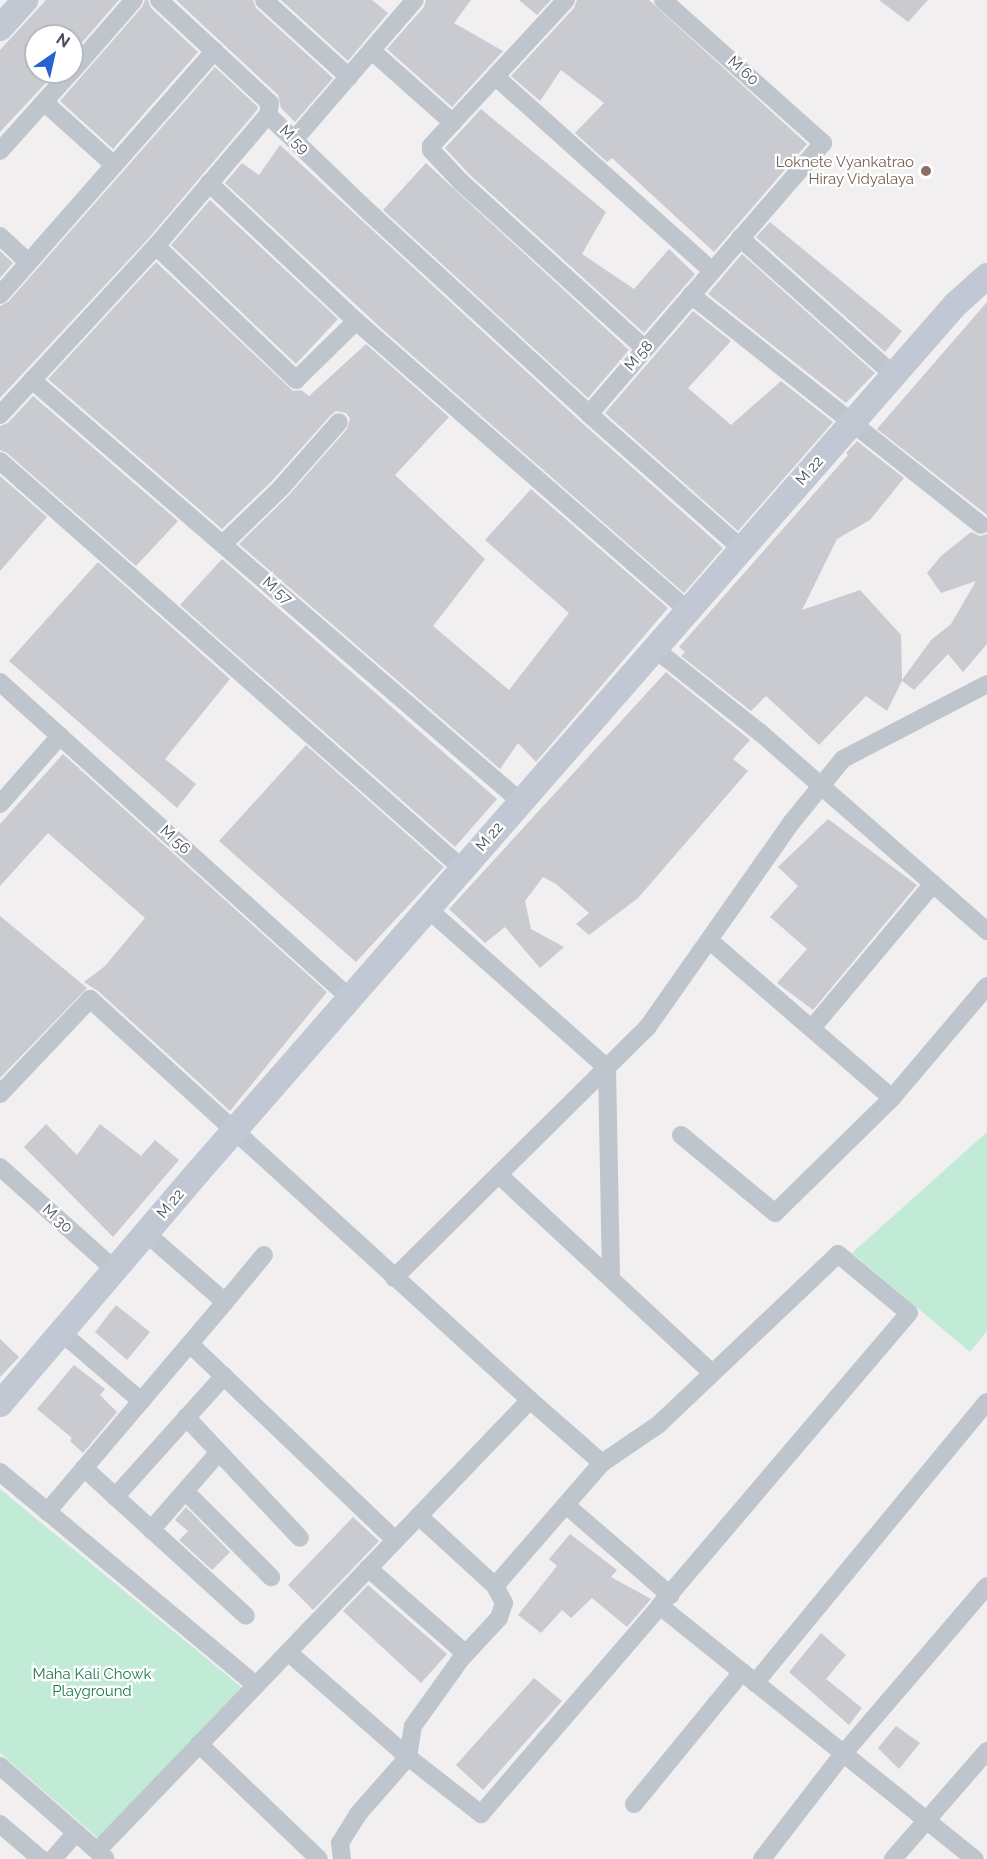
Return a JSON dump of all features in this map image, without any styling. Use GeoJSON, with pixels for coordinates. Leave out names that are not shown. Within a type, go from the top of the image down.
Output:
{"type":"FeatureCollection","features":[{"type":"Feature","properties":{"kind":"street"},"geometry":{"type":"LineString","coordinates":[[0,28],[25,0]]}},
{"type":"Feature","properties":{"kind":"street"},"geometry":{"type":"LineString","coordinates":[[84,57],[135,0]]}},
{"type":"Feature","properties":{"kind":"street"},"geometry":{"type":"LineString","coordinates":[[159,0],[270,103],[268,115]]}},
{"type":"Feature","properties":{"kind":"street"},"geometry":{"type":"LineString","coordinates":[[264,0],[349,77]]}},
{"type":"Feature","properties":{"kind":"street"},"geometry":{"type":"LineString","coordinates":[[566,0],[431,146],[432,153],[645,349]]}},
{"type":"Feature","properties":{"kind":"street","name":"M 60"},"geometry":{"type":"LineString","coordinates":[[663,0],[823,143]]}},
{"type":"Feature","properties":{"kind":"street"},"geometry":{"type":"LineString","coordinates":[[294,140],[413,1]]}},
{"type":"Feature","properties":{"kind":"street"},"geometry":{"type":"LineString","coordinates":[[0,295],[214,51]]}},
{"type":"Feature","properties":{"kind":"street"},"geometry":{"type":"LineString","coordinates":[[372,51],[453,123]]}},
{"type":"Feature","properties":{"kind":"street"},"geometry":{"type":"LineString","coordinates":[[495,76],[712,271]]}},
{"type":"Feature","properties":{"kind":"street"},"geometry":{"type":"LineString","coordinates":[[0,151],[60,84]]}},
{"type":"Feature","properties":{"kind":"street"},"geometry":{"type":"LineString","coordinates":[[44,102],[114,165]]}},
{"type":"Feature","properties":{"kind":"street","name":"M 59"},"geometry":{"type":"LineString","coordinates":[[0,416],[156,246],[268,115],[378,221],[589,414]]}},
{"type":"Feature","properties":{"kind":"street","name":"M 58"},"geometry":{"type":"LineString","coordinates":[[589,414],[823,143]]}},
{"type":"Feature","properties":{"kind":"street"},"geometry":{"type":"LineString","coordinates":[[209,183],[356,321],[689,612]]}},
{"type":"Feature","properties":{"kind":"street"},"geometry":{"type":"LineString","coordinates":[[0,236],[28,262]]}},
{"type":"Feature","properties":{"kind":"street"},"geometry":{"type":"LineString","coordinates":[[740,238],[894,375]]}},
{"type":"Feature","properties":{"kind":"street"},"geometry":{"type":"LineString","coordinates":[[156,246],[296,380],[356,321]]}},
{"type":"Feature","properties":{"kind":"street","name":"M 22"},"geometry":{"type":"LineString","coordinates":[[0,1404],[235,1130],[955,305],[987,276]]}},
{"type":"Feature","properties":{"kind":"street"},"geometry":{"type":"LineString","coordinates":[[691,295],[981,525]]}},
{"type":"Feature","properties":{"kind":"street","name":"M 57"},"geometry":{"type":"LineString","coordinates":[[32,380],[521,802]]}},
{"type":"Feature","properties":{"kind":"street"},"geometry":{"type":"LineString","coordinates":[[589,414],[742,549]]}},
{"type":"Feature","properties":{"kind":"street"},"geometry":{"type":"LineString","coordinates":[[223,544],[280,489],[339,422]]}},
{"type":"Feature","properties":{"kind":"street"},"geometry":{"type":"LineString","coordinates":[[0,461],[463,869]]}},
{"type":"Feature","properties":{"kind":"street"},"geometry":{"type":"LineString","coordinates":[[656,649],[763,735],[987,931]]}},
{"type":"Feature","properties":{"kind":"street","name":"M 56"},"geometry":{"type":"LineString","coordinates":[[0,682],[350,998]]}},
{"type":"Feature","properties":{"kind":"street"},"geometry":{"type":"LineString","coordinates":[[394,1278],[647,1028],[791,823],[843,759],[987,684]]}},
{"type":"Feature","properties":{"kind":"street"},"geometry":{"type":"LineString","coordinates":[[0,804],[60,736]]}},
{"type":"Feature","properties":{"kind":"street"},"geometry":{"type":"LineString","coordinates":[[812,1028],[933,884]]}},
{"type":"Feature","properties":{"kind":"street"},"geometry":{"type":"LineString","coordinates":[[428,909],[607,1068],[611,1278]]}},
{"type":"Feature","properties":{"kind":"street"},"geometry":{"type":"LineString","coordinates":[[710,941],[892,1098]]}},
{"type":"Feature","properties":{"kind":"street"},"geometry":{"type":"LineString","coordinates":[[681,1135],[776,1213],[892,1098],[987,986]]}},
{"type":"Feature","properties":{"kind":"street"},"geometry":{"type":"LineString","coordinates":[[0,1094],[90,999],[394,1278],[602,1463]]}},
{"type":"Feature","properties":{"kind":"street","name":"M 30"},"geometry":{"type":"LineString","coordinates":[[0,1167],[115,1270]]}},
{"type":"Feature","properties":{"kind":"street"},"geometry":{"type":"LineString","coordinates":[[499,1175],[711,1372]]}},
{"type":"Feature","properties":{"kind":"street"},"geometry":{"type":"LineString","coordinates":[[146,1233],[225,1302]]}},
{"type":"Feature","properties":{"kind":"street"},"geometry":{"type":"LineString","coordinates":[[288,1652],[408,1757],[481,1814],[909,1314],[838,1254],[711,1372],[658,1425],[602,1463],[495,1586]]}},
{"type":"Feature","properties":{"kind":"street"},"geometry":{"type":"LineString","coordinates":[[47,1512],[264,1255]]}},
{"type":"Feature","properties":{"kind":"street"},"geometry":{"type":"LineString","coordinates":[[62,1332],[141,1401]]}},
{"type":"Feature","properties":{"kind":"street"},"geometry":{"type":"LineString","coordinates":[[190,1344],[395,1540]]}},
{"type":"Feature","properties":{"kind":"street"},"geometry":{"type":"LineString","coordinates":[[115,1497],[224,1376]]}},
{"type":"Feature","properties":{"kind":"street"},"geometry":{"type":"LineString","coordinates":[[0,1766],[101,1855],[199,1744],[530,1400]]}},
{"type":"Feature","properties":{"kind":"street"},"geometry":{"type":"LineString","coordinates":[[634,1804],[749,1678],[987,1402]]}},
{"type":"Feature","properties":{"kind":"street"},"geometry":{"type":"LineString","coordinates":[[186,1417],[300,1538]]}},
{"type":"Feature","properties":{"kind":"street"},"geometry":{"type":"LineString","coordinates":[[151,1530],[219,1452]]}},
{"type":"Feature","properties":{"kind":"street"},"geometry":{"type":"LineString","coordinates":[[84,1468],[246,1616]]}},
{"type":"Feature","properties":{"kind":"street"},"geometry":{"type":"LineString","coordinates":[[0,1472],[256,1685]]}},
{"type":"Feature","properties":{"kind":"street"},"geometry":{"type":"LineString","coordinates":[[185,1491],[271,1576]]}},
{"type":"Feature","properties":{"kind":"street"},"geometry":{"type":"LineString","coordinates":[[566,1505],[749,1678],[975,1859]]}},
{"type":"Feature","properties":{"kind":"street"},"geometry":{"type":"LineString","coordinates":[[342,1859],[340,1843],[358,1814],[408,1757],[413,1726],[466,1654],[504,1609],[504,1603],[495,1586],[419,1516]]}},
{"type":"Feature","properties":{"kind":"street"},"geometry":{"type":"LineString","coordinates":[[368,1568],[466,1654]]}},
{"type":"Feature","properties":{"kind":"street"},"geometry":{"type":"LineString","coordinates":[[762,1859],[843,1754],[987,1586]]}},
{"type":"Feature","properties":{"kind":"street"},"geometry":{"type":"LineString","coordinates":[[199,1744],[319,1859]]}},
{"type":"Feature","properties":{"kind":"street"},"geometry":{"type":"LineString","coordinates":[[893,1859],[928,1822],[987,1751]]}},
{"type":"Feature","properties":{"kind":"street"},"geometry":{"type":"LineString","coordinates":[[0,1824],[41,1859]]}},
{"type":"Feature","properties":{"kind":"street"},"geometry":{"type":"LineString","coordinates":[[53,1859],[76,1833]]}},
{"type":"Feature","properties":{"kind":"green space"},"geometry":{"type":"Polygon","coordinates":[[[987,1132],[987,1331],[970,1352],[852,1253],[987,1132]]]}},
{"type":"Feature","properties":{"kind":"green space","name":"Maha Kali Chowk Playground"},"geometry":{"type":"Polygon","coordinates":[[[0,1489],[245,1690],[99,1839],[0,1753],[0,1489]]]}},
{"type":"Feature","properties":{"kind":"building"},"geometry":{"type":"Polygon","coordinates":[[[46,0],[119,0],[84,40],[84,24],[24,24],[24,84],[45,84],[0,132],[0,50],[46,0]]]}},
{"type":"Feature","properties":{"kind":"building"},"geometry":{"type":"Polygon","coordinates":[[[145,0],[148,0],[151,8],[198,52],[113,149],[60,101],[75,84],[84,84],[84,73],[142,7],[145,0]]]}},
{"type":"Feature","properties":{"kind":"building"},"geometry":{"type":"Polygon","coordinates":[[[176,0],[253,0],[256,8],[333,78],[295,122],[281,108],[278,95],[176,0]]]}},
{"type":"Feature","properties":{"kind":"building"},"geometry":{"type":"Polygon","coordinates":[[[281,0],[372,0],[388,13],[348,61],[281,0]]]}},
{"type":"Feature","properties":{"kind":"building"},"geometry":{"type":"Polygon","coordinates":[[[426,0],[471,0],[454,23],[503,51],[452,107],[387,49],[424,7],[426,0]]]}},
{"type":"Feature","properties":{"kind":"building"},"geometry":{"type":"Polygon","coordinates":[[[519,0],[551,0],[537,15],[519,0]]]}},
{"type":"Feature","properties":{"kind":"building"},"geometry":{"type":"Polygon","coordinates":[[[577,0],[649,0],[807,144],[714,252],[612,158],[607,162],[575,133],[604,103],[561,70],[540,101],[511,76],[574,8],[577,0]]]}},
{"type":"Feature","properties":{"kind":"building"},"geometry":{"type":"Polygon","coordinates":[[[879,0],[928,0],[908,22],[879,0]]]}},
{"type":"Feature","properties":{"kind":"building"},"geometry":{"type":"Polygon","coordinates":[[[215,67],[258,107],[257,110],[148,239],[0,398],[0,306],[8,302],[215,67]]]}},
{"type":"Feature","properties":{"kind":"building"},"geometry":{"type":"Polygon","coordinates":[[[481,109],[606,212],[582,254],[634,289],[669,249],[695,274],[644,333],[469,174],[445,148],[481,109]]]}},
{"type":"Feature","properties":{"kind":"building"},"geometry":{"type":"Polygon","coordinates":[[[280,145],[581,422],[723,548],[684,593],[382,329],[225,183],[242,163],[259,175],[280,145]]]}},
{"type":"Feature","properties":{"kind":"building"},"geometry":{"type":"Polygon","coordinates":[[[426,163],[629,350],[588,398],[383,210],[426,163]]]}},
{"type":"Feature","properties":{"kind":"building"},"geometry":{"type":"Polygon","coordinates":[[[210,200],[338,319],[296,364],[171,245],[210,200]]]}},
{"type":"Feature","properties":{"kind":"building"},"geometry":{"type":"Polygon","coordinates":[[[770,222],[902,331],[885,352],[756,237],[770,222]]]}},
{"type":"Feature","properties":{"kind":"building"},"geometry":{"type":"Polygon","coordinates":[[[0,251],[13,263],[0,278],[0,251]]]}},
{"type":"Feature","properties":{"kind":"building"},"geometry":{"type":"Polygon","coordinates":[[[742,254],[875,373],[846,403],[708,294],[742,254]]]}},
{"type":"Feature","properties":{"kind":"building"},"geometry":{"type":"Polygon","coordinates":[[[156,262],[293,391],[301,390],[309,396],[366,344],[449,417],[395,475],[485,559],[433,626],[509,690],[569,613],[485,540],[531,489],[668,608],[536,762],[518,743],[500,769],[239,544],[288,496],[347,429],[350,419],[346,413],[336,411],[331,415],[272,481],[222,529],[48,379],[156,262]]]}},
{"type":"Feature","properties":{"kind":"building"},"geometry":{"type":"Polygon","coordinates":[[[987,302],[987,515],[877,429],[987,302]]]}},
{"type":"Feature","properties":{"kind":"building"},"geometry":{"type":"Polygon","coordinates":[[[693,311],[731,341],[688,388],[731,425],[781,381],[833,422],[738,531],[605,413],[693,311]]]}},
{"type":"Feature","properties":{"kind":"building"},"geometry":{"type":"Polygon","coordinates":[[[33,396],[178,521],[136,566],[7,453],[0,450],[0,426],[8,423],[33,396]]]}},
{"type":"Feature","properties":{"kind":"building"},"geometry":{"type":"Polygon","coordinates":[[[857,441],[904,478],[870,520],[837,539],[802,610],[860,590],[901,635],[902,680],[931,640],[951,624],[976,581],[941,593],[927,573],[941,556],[971,532],[980,536],[987,534],[987,644],[963,672],[948,654],[914,690],[902,681],[887,711],[866,696],[819,745],[766,696],[751,711],[681,656],[685,652],[679,647],[848,455],[846,453],[857,441]]]}},
{"type":"Feature","properties":{"kind":"building"},"geometry":{"type":"Polygon","coordinates":[[[0,476],[47,517],[0,571],[0,476]]]}},
{"type":"Feature","properties":{"kind":"building"},"geometry":{"type":"Polygon","coordinates":[[[222,559],[497,799],[455,847],[180,605],[222,559]]]}},
{"type":"Feature","properties":{"kind":"building"},"geometry":{"type":"Polygon","coordinates":[[[98,562],[230,679],[165,759],[196,784],[177,808],[9,661],[98,562]]]}},
{"type":"Feature","properties":{"kind":"building"},"geometry":{"type":"Polygon","coordinates":[[[666,672],[750,740],[733,759],[748,771],[638,898],[589,935],[576,924],[589,913],[556,884],[543,877],[525,901],[531,929],[564,947],[540,968],[505,927],[485,943],[449,909],[666,672]]]}},
{"type":"Feature","properties":{"kind":"building"},"geometry":{"type":"Polygon","coordinates":[[[306,745],[444,867],[356,962],[219,841],[306,745]]]}},
{"type":"Feature","properties":{"kind":"building"},"geometry":{"type":"Polygon","coordinates":[[[63,754],[327,992],[230,1111],[98,991],[84,982],[105,966],[145,918],[48,833],[0,886],[0,824],[63,754]]]}},
{"type":"Feature","properties":{"kind":"building"},"geometry":{"type":"Polygon","coordinates":[[[828,819],[917,885],[813,1010],[777,983],[807,949],[770,917],[798,886],[778,867],[828,819]]]}},
{"type":"Feature","properties":{"kind":"building"},"geometry":{"type":"Polygon","coordinates":[[[0,916],[87,988],[0,1078],[0,916]]]}},
{"type":"Feature","properties":{"kind":"building"},"geometry":{"type":"Polygon","coordinates":[[[46,1124],[77,1155],[100,1124],[141,1156],[155,1140],[179,1160],[113,1237],[24,1147],[46,1124]]]}},
{"type":"Feature","properties":{"kind":"building"},"geometry":{"type":"Polygon","coordinates":[[[116,1305],[150,1332],[127,1360],[95,1332],[116,1305]]]}},
{"type":"Feature","properties":{"kind":"building"},"geometry":{"type":"Polygon","coordinates":[[[0,1339],[19,1357],[0,1377],[0,1339]]]}},
{"type":"Feature","properties":{"kind":"building"},"geometry":{"type":"Polygon","coordinates":[[[74,1365],[105,1389],[100,1395],[117,1412],[83,1453],[70,1441],[72,1438],[37,1409],[74,1365]]]}},
{"type":"Feature","properties":{"kind":"building"},"geometry":{"type":"Polygon","coordinates":[[[186,1507],[230,1552],[212,1570],[179,1540],[188,1531],[175,1520],[186,1507]]]}},
{"type":"Feature","properties":{"kind":"building"},"geometry":{"type":"Polygon","coordinates":[[[353,1517],[379,1541],[313,1610],[288,1585],[353,1517]]]}},
{"type":"Feature","properties":{"kind":"building"},"geometry":{"type":"Polygon","coordinates":[[[570,1534],[617,1570],[611,1577],[651,1599],[627,1627],[592,1598],[571,1618],[562,1610],[541,1633],[518,1615],[557,1566],[549,1559],[570,1534]]]}},
{"type":"Feature","properties":{"kind":"building"},"geometry":{"type":"Polygon","coordinates":[[[368,1585],[447,1654],[421,1683],[343,1611],[368,1585]]]}},
{"type":"Feature","properties":{"kind":"building"},"geometry":{"type":"Polygon","coordinates":[[[821,1633],[846,1655],[826,1679],[862,1708],[849,1725],[789,1672],[821,1633]]]}},
{"type":"Feature","properties":{"kind":"building"},"geometry":{"type":"Polygon","coordinates":[[[534,1678],[562,1701],[483,1790],[456,1765],[534,1678]]]}},
{"type":"Feature","properties":{"kind":"building"},"geometry":{"type":"Polygon","coordinates":[[[896,1726],[920,1743],[899,1769],[878,1748],[896,1726]]]}},
{"type":"Feature","properties":{"kind":"place","name":"Loknete Vyankatrao Hiray Vidyalaya"},"geometry":{"type":"Point","coordinates":[926,171]}}]}
